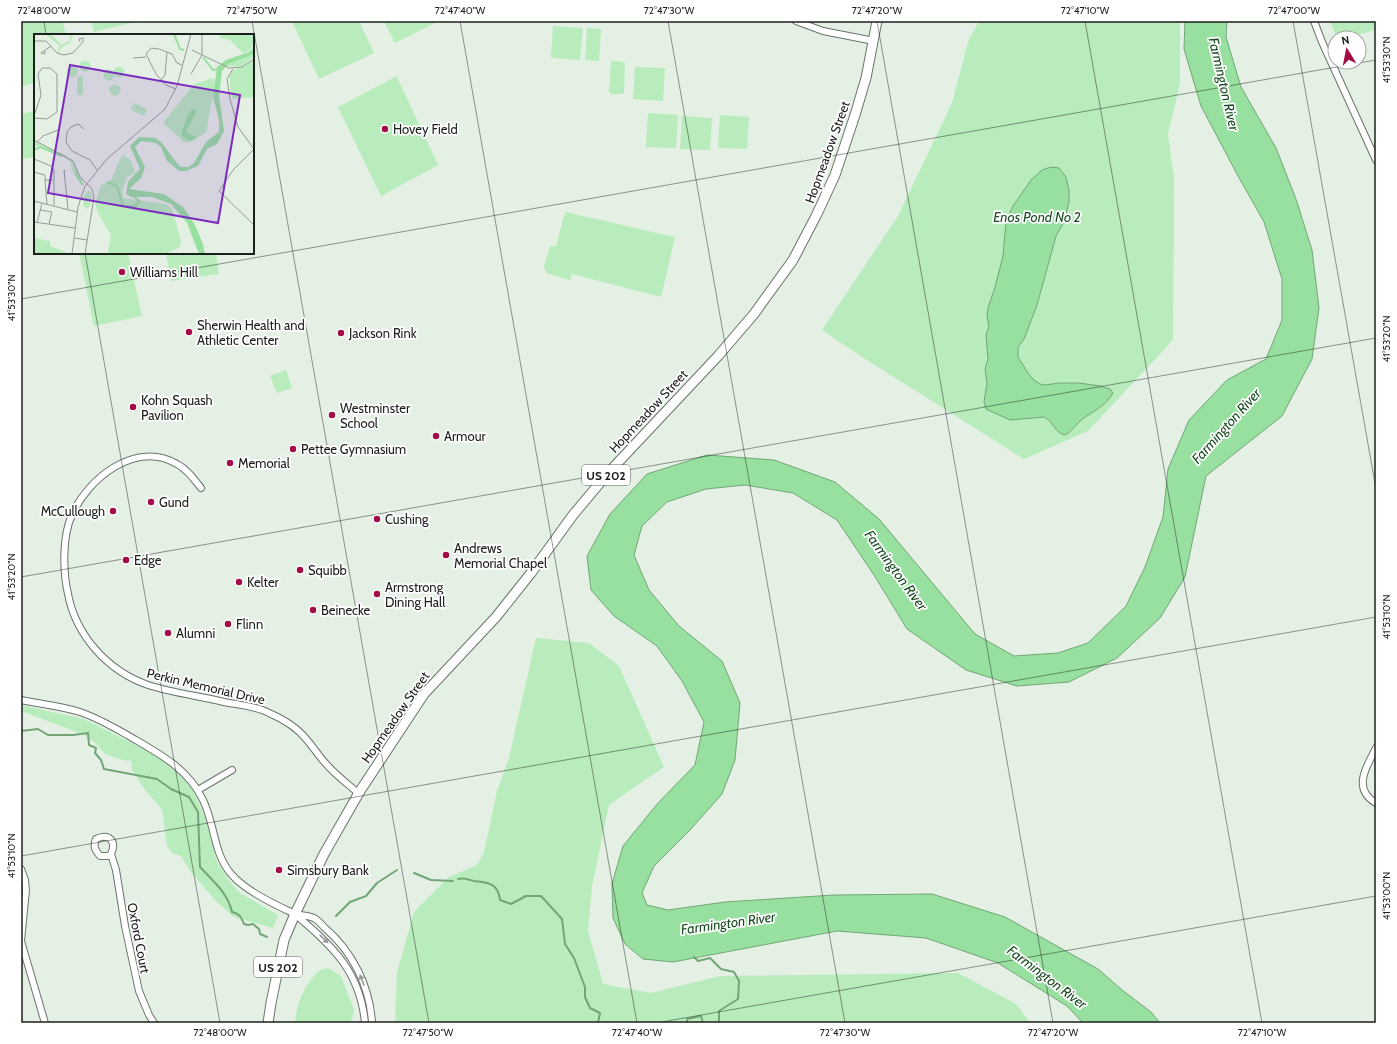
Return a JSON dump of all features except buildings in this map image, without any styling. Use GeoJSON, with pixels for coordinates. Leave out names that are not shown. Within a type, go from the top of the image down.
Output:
{"type":"FeatureCollection","features":[{"type":"Feature","properties":{"kind":"highway","name":"Hopmeadow Street"},"geometry":{"type":"LineString","coordinates":[[268,1023],[284,940],[295,914],[324,854],[358,793],[424,694],[496,617],[609,472],[718,356],[754,314],[793,260],[835,175],[866,78],[877,21]]}},
{"type":"Feature","properties":{"kind":"street"},"geometry":{"type":"LineString","coordinates":[[796,21],[823,30],[874,41]]}},
{"type":"Feature","properties":{"kind":"street"},"geometry":{"type":"LineString","coordinates":[[1314,21],[1322,42],[1376,160]]}},
{"type":"Feature","properties":{"kind":"street","name":"Perkin Memorial Drive"},"geometry":{"type":"LineString","coordinates":[[200,488],[188,473],[177,464],[162,458],[147,457],[131,459],[117,466],[90,487],[75,507],[69,522],[66,537],[66,586],[70,604],[83,634],[96,651],[116,668],[137,681],[160,688],[264,711],[288,723],[302,734],[328,766],[358,793]]}},
{"type":"Feature","properties":{"kind":"street"},"geometry":{"type":"LineString","coordinates":[[21,700],[66,708],[93,717],[170,760],[182,771],[198,790],[204,801],[221,857],[232,875],[250,891],[295,914],[326,941],[348,968],[360,997],[365,1023]]}},
{"type":"Feature","properties":{"kind":"street"},"geometry":{"type":"LineString","coordinates":[[1376,748],[1364,775],[1362,785],[1363,791],[1368,798],[1376,803]]}},
{"type":"Feature","properties":{"kind":"street"},"geometry":{"type":"LineString","coordinates":[[198,790],[232,770]]}},
{"type":"Feature","properties":{"kind":"street","name":"Oxford Court"},"geometry":{"type":"LineString","coordinates":[[111,854],[116,870],[125,926],[139,991],[154,1023]]}},
{"type":"Feature","properties":{"kind":"street"},"geometry":{"type":"LineString","coordinates":[[21,869],[25,880],[26,890],[21,941],[45,1023]]}},
{"type":"Feature","properties":{"kind":"street"},"geometry":{"type":"LineString","coordinates":[[295,914],[314,918],[332,934],[348,954],[363,982],[368,998],[372,1023]]}},
{"type":"Feature","properties":{"kind":"shaded area"},"geometry":{"type":"Polygon","coordinates":[[[21,21],[62,21],[66,34],[34,34],[34,83],[21,86],[21,21]]]}},
{"type":"Feature","properties":{"kind":"shaded area"},"geometry":{"type":"Polygon","coordinates":[[[91,21],[138,21],[94,32],[91,21]]]}},
{"type":"Feature","properties":{"kind":"shaded area"},"geometry":{"type":"Polygon","coordinates":[[[292,21],[359,21],[374,53],[319,79],[292,21]]]}},
{"type":"Feature","properties":{"kind":"shaded area"},"geometry":{"type":"Polygon","coordinates":[[[384,21],[439,21],[395,43],[384,21]]]}},
{"type":"Feature","properties":{"kind":"shaded area"},"geometry":{"type":"Polygon","coordinates":[[[979,21],[1180,21],[1180,83],[1168,134],[1174,178],[1173,340],[1088,431],[1024,459],[822,330],[898,216],[952,103],[968,42],[979,21]]]}},
{"type":"Feature","properties":{"kind":"shaded area"},"geometry":{"type":"Polygon","coordinates":[[[1330,21],[1376,21],[1376,30],[1367,32],[1367,30],[1334,30],[1330,21]]]}},
{"type":"Feature","properties":{"kind":"shaded area"},"geometry":{"type":"Polygon","coordinates":[[[553,26],[583,28],[580,60],[551,58],[553,26]]]}},
{"type":"Feature","properties":{"kind":"shaded area"},"geometry":{"type":"Polygon","coordinates":[[[587,28],[601,29],[599,61],[585,60],[587,28]]]}},
{"type":"Feature","properties":{"kind":"shaded area"},"geometry":{"type":"Polygon","coordinates":[[[611,62],[625,63],[624,92],[622,94],[611,94],[609,91],[611,62]]]}},
{"type":"Feature","properties":{"kind":"shaded area"},"geometry":{"type":"Polygon","coordinates":[[[635,67],[665,68],[663,101],[633,99],[635,67]]]}},
{"type":"Feature","properties":{"kind":"shaded area","name":"Hovey Field"},"geometry":{"type":"Polygon","coordinates":[[[397,77],[438,165],[381,196],[338,107],[397,77]]]}},
{"type":"Feature","properties":{"kind":"shaded area"},"geometry":{"type":"Polygon","coordinates":[[[34,111],[34,157],[21,159],[21,114],[34,111]]]}},
{"type":"Feature","properties":{"kind":"shaded area"},"geometry":{"type":"Polygon","coordinates":[[[648,113],[678,115],[676,148],[646,147],[648,113]]]}},
{"type":"Feature","properties":{"kind":"shaded area"},"geometry":{"type":"Polygon","coordinates":[[[720,115],[749,117],[747,149],[718,148],[720,115]]]}},
{"type":"Feature","properties":{"kind":"shaded area"},"geometry":{"type":"Polygon","coordinates":[[[682,116],[712,118],[710,150],[680,149],[682,116]]]}},
{"type":"Feature","properties":{"kind":"shaded area"},"geometry":{"type":"Polygon","coordinates":[[[565,212],[675,237],[661,297],[572,274],[570,280],[546,273],[544,266],[550,246],[556,246],[565,212]]]}},
{"type":"Feature","properties":{"kind":"shaded area"},"geometry":{"type":"Polygon","coordinates":[[[79,254],[128,254],[142,316],[94,326],[79,254]]]}},
{"type":"Feature","properties":{"kind":"shaded area"},"geometry":{"type":"Polygon","coordinates":[[[166,254],[216,254],[219,274],[171,281],[166,254]]]}},
{"type":"Feature","properties":{"kind":"shaded area"},"geometry":{"type":"Polygon","coordinates":[[[286,370],[292,388],[277,393],[270,376],[286,370]]]}},
{"type":"Feature","properties":{"kind":"shaded area"},"geometry":{"type":"Polygon","coordinates":[[[536,638],[589,643],[619,666],[664,767],[609,805],[592,886],[588,931],[603,984],[651,993],[720,976],[958,973],[1016,1004],[1030,1023],[395,1023],[397,972],[414,912],[449,877],[477,865],[484,852],[497,791],[509,758],[536,638]]]}},
{"type":"Feature","properties":{"kind":"shaded area"},"geometry":{"type":"Polygon","coordinates":[[[21,705],[84,719],[150,752],[164,761],[183,778],[193,790],[205,817],[217,862],[230,882],[240,893],[278,915],[273,928],[234,917],[217,902],[190,871],[181,856],[172,853],[167,846],[162,809],[145,790],[131,768],[132,761],[123,760],[105,754],[94,742],[82,734],[21,711],[21,705]]]}},
{"type":"Feature","properties":{"kind":"shaded area"},"geometry":{"type":"Polygon","coordinates":[[[328,968],[341,976],[354,1010],[351,1023],[295,1023],[299,1002],[309,982],[319,971],[328,968]]]}},
{"type":"Feature","properties":{"kind":"water","name":"Farmington River"},"geometry":{"type":"Polygon","coordinates":[[[1185,21],[1227,21],[1226,37],[1241,87],[1276,148],[1296,199],[1312,250],[1319,308],[1312,359],[1282,416],[1206,476],[1185,577],[1160,618],[1117,658],[1069,682],[1017,686],[966,670],[907,629],[874,575],[837,520],[793,493],[745,485],[706,489],[667,502],[642,526],[634,555],[649,590],[679,626],[722,661],[740,703],[735,760],[722,794],[690,830],[654,866],[642,893],[647,905],[668,910],[725,902],[834,895],[932,894],[1005,917],[1098,969],[1151,1012],[1160,1023],[1083,1023],[1067,1006],[998,963],[926,938],[837,931],[673,962],[643,959],[625,944],[613,918],[612,884],[623,846],[658,803],[695,765],[704,722],[682,681],[657,646],[614,616],[591,590],[587,556],[610,514],[647,474],[707,455],[774,460],[835,482],[879,519],[975,634],[1014,656],[1058,653],[1088,643],[1126,606],[1145,567],[1163,517],[1168,469],[1189,420],[1227,380],[1266,359],[1282,320],[1282,279],[1264,222],[1201,106],[1184,49],[1185,21]]]}},
{"type":"Feature","properties":{"kind":"water","name":"Enos Pond No 2"},"geometry":{"type":"Polygon","coordinates":[[[1051,167],[1059,168],[1066,177],[1069,190],[1069,202],[1064,222],[1056,236],[1037,305],[1024,339],[1018,347],[1018,357],[1028,373],[1040,384],[1079,383],[1100,386],[1110,389],[1113,393],[1107,402],[1081,420],[1065,435],[1059,432],[1050,421],[1044,417],[1010,420],[986,409],[984,402],[987,383],[985,369],[988,359],[986,335],[989,326],[987,316],[1003,256],[1006,221],[1013,206],[1031,180],[1042,170],[1051,167]]]}},
{"type":"Feature","properties":{"kind":"waterway"},"geometry":{"type":"LineString","coordinates":[[21,731],[38,729],[48,735],[73,735],[88,733],[89,745],[96,748],[95,753],[101,760],[104,769],[157,779],[171,789],[189,797],[198,812],[200,867],[224,893],[232,912],[240,916],[244,924],[253,924],[259,929],[260,934],[267,937]]}},
{"type":"Feature","properties":{"kind":"waterway"},"geometry":{"type":"LineString","coordinates":[[336,916],[350,902],[366,896],[377,883],[397,870]]}},
{"type":"Feature","properties":{"kind":"waterway"},"geometry":{"type":"LineString","coordinates":[[414,873],[431,880],[453,881]]}},
{"type":"Feature","properties":{"kind":"waterway"},"geometry":{"type":"LineString","coordinates":[[458,879],[465,878],[488,883],[495,887],[499,894],[500,900],[511,904],[526,896],[541,896],[562,919],[565,944],[574,958],[585,987],[585,997],[590,1008],[600,1013],[598,1023]]}},
{"type":"Feature","properties":{"kind":"waterway"},"geometry":{"type":"LineString","coordinates":[[694,957],[698,961],[710,958],[721,969],[734,972],[739,981],[738,999],[719,1011],[719,1023]]}},
{"type":"Feature","properties":{"kind":"waterway"},"geometry":{"type":"LineString","coordinates":[[687,1023],[687,1019],[701,1016],[703,1023]]}},
{"type":"Feature","properties":{"kind":"place","name":"Hovey Field"},"geometry":{"type":"Point","coordinates":[385,129]}},
{"type":"Feature","properties":{"kind":"place","name":"Williams Hill"},"geometry":{"type":"Point","coordinates":[122,272]}},
{"type":"Feature","properties":{"kind":"place","name":"Sherwin Health and Athletic Center"},"geometry":{"type":"Point","coordinates":[189,332]}},
{"type":"Feature","properties":{"kind":"place","name":"Jackson Rink"},"geometry":{"type":"Point","coordinates":[341,333]}},
{"type":"Feature","properties":{"kind":"place","name":"Kohn Squash Pavilion"},"geometry":{"type":"Point","coordinates":[133,407]}},
{"type":"Feature","properties":{"kind":"place","name":"Westminster School"},"geometry":{"type":"Point","coordinates":[332,415]}},
{"type":"Feature","properties":{"kind":"place","name":"Armour"},"geometry":{"type":"Point","coordinates":[436,436]}},
{"type":"Feature","properties":{"kind":"place","name":"Pettee Gymnasium"},"geometry":{"type":"Point","coordinates":[293,449]}},
{"type":"Feature","properties":{"kind":"place","name":"Memorial"},"geometry":{"type":"Point","coordinates":[230,463]}},
{"type":"Feature","properties":{"kind":"place","name":"Gund"},"geometry":{"type":"Point","coordinates":[151,502]}},
{"type":"Feature","properties":{"kind":"place","name":"McCullough"},"geometry":{"type":"Point","coordinates":[113,511]}},
{"type":"Feature","properties":{"kind":"place","name":"Cushing"},"geometry":{"type":"Point","coordinates":[377,519]}},
{"type":"Feature","properties":{"kind":"place","name":"Andrews Memorial Chapel"},"geometry":{"type":"Point","coordinates":[446,555]}},
{"type":"Feature","properties":{"kind":"place","name":"Edge"},"geometry":{"type":"Point","coordinates":[126,560]}},
{"type":"Feature","properties":{"kind":"place","name":"Squibb"},"geometry":{"type":"Point","coordinates":[300,570]}},
{"type":"Feature","properties":{"kind":"place","name":"Kelter"},"geometry":{"type":"Point","coordinates":[239,582]}},
{"type":"Feature","properties":{"kind":"place","name":"Armstrong Dining Hall"},"geometry":{"type":"Point","coordinates":[377,594]}},
{"type":"Feature","properties":{"kind":"place","name":"Beinecke"},"geometry":{"type":"Point","coordinates":[313,610]}},
{"type":"Feature","properties":{"kind":"place","name":"Flinn"},"geometry":{"type":"Point","coordinates":[228,624]}},
{"type":"Feature","properties":{"kind":"place","name":"Alumni"},"geometry":{"type":"Point","coordinates":[168,633]}},
{"type":"Feature","properties":{"kind":"place","name":"Simsbury Bank"},"geometry":{"type":"Point","coordinates":[279,870]}}]}
